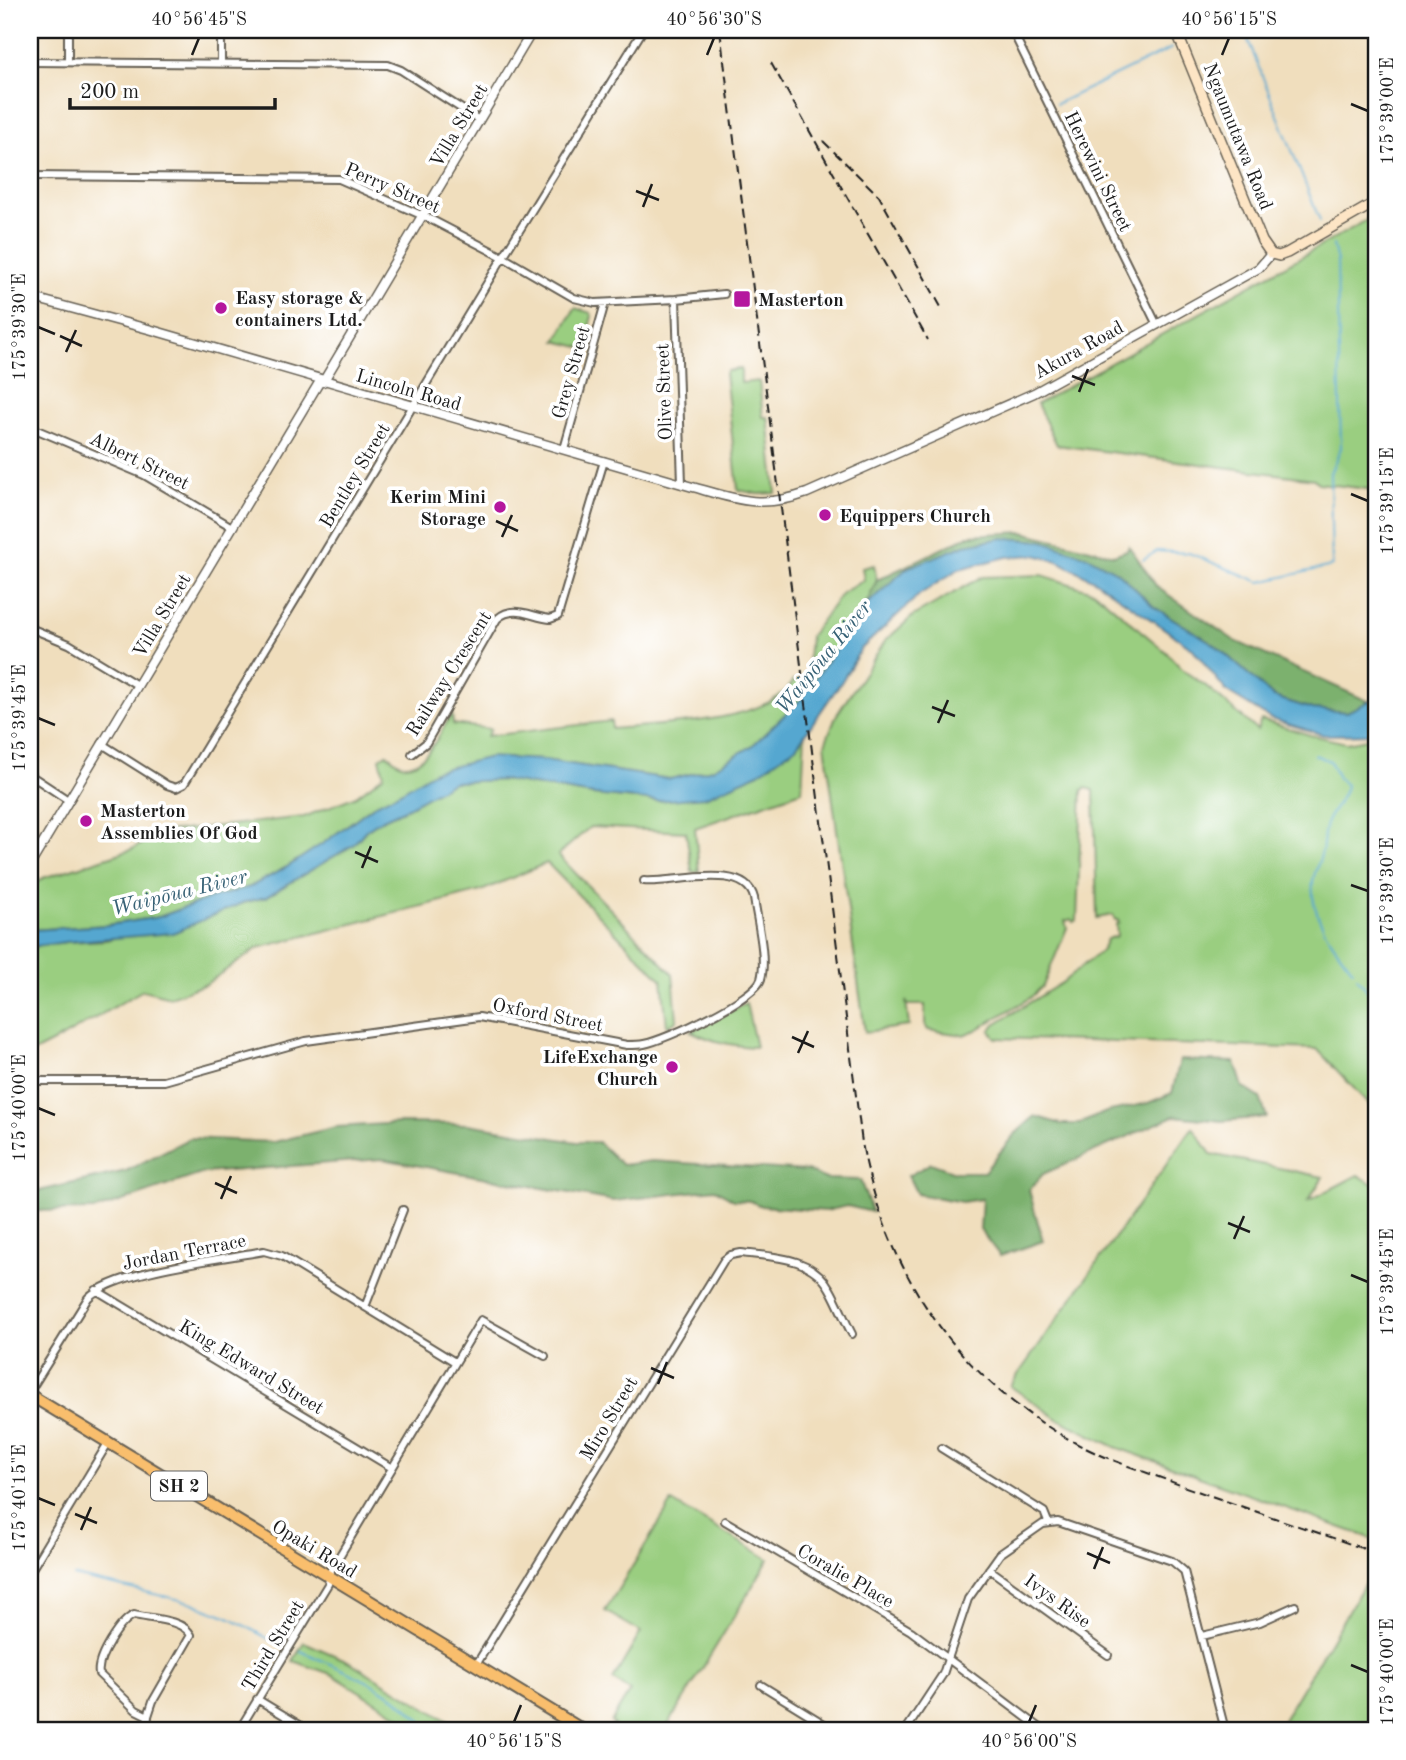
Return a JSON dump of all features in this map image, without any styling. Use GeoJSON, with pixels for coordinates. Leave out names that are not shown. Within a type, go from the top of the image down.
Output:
{"type":"FeatureCollection","features":[{"type":"Feature","properties":{"kind":"highway","name":"Opaki Road"},"geometry":{"type":"LineString","coordinates":[[30,1393],[108,1443],[583,1730]]}},
{"type":"Feature","properties":{"kind":"main road","name":"Ngaumutawa Road"},"geometry":{"type":"LineString","coordinates":[[1176,30],[1262,242],[1271,254]]}},
{"type":"Feature","properties":{"kind":"main road","name":"Akura Road"},"geometry":{"type":"LineString","coordinates":[[1271,254],[1279,256],[1287,253],[1376,202]]}},
{"type":"Feature","properties":{"kind":"street"},"geometry":{"type":"LineString","coordinates":[[68,30],[68,62]]}},
{"type":"Feature","properties":{"kind":"street"},"geometry":{"type":"LineString","coordinates":[[221,30],[221,64]]}},
{"type":"Feature","properties":{"kind":"street","name":"Villa Street"},"geometry":{"type":"LineString","coordinates":[[30,865],[533,30]]}},
{"type":"Feature","properties":{"kind":"street","name":"Bentley Street"},"geometry":{"type":"LineString","coordinates":[[102,744],[167,785],[176,788],[184,785],[643,30]]}},
{"type":"Feature","properties":{"kind":"street","name":"Herewini Street"},"geometry":{"type":"LineString","coordinates":[[1012,30],[1157,325]]}},
{"type":"Feature","properties":{"kind":"street"},"geometry":{"type":"LineString","coordinates":[[30,62],[388,65],[401,70],[480,120]]}},
{"type":"Feature","properties":{"kind":"street","name":"Perry Street"},"geometry":{"type":"LineString","coordinates":[[30,176],[339,179],[422,215],[574,298],[606,303],[724,294]]}},
{"type":"Feature","properties":{"kind":"street","name":"Akura Road"},"geometry":{"type":"LineString","coordinates":[[780,501],[1006,407],[1259,268],[1271,254]]}},
{"type":"Feature","properties":{"kind":"street","name":"Lincoln Road"},"geometry":{"type":"LineString","coordinates":[[30,297],[682,484],[752,502],[780,501]]}},
{"type":"Feature","properties":{"kind":"street","name":"Olive Street"},"geometry":{"type":"LineString","coordinates":[[676,299],[682,484]]}},
{"type":"Feature","properties":{"kind":"street","name":"Grey Street"},"geometry":{"type":"LineString","coordinates":[[564,449],[606,303]]}},
{"type":"Feature","properties":{"kind":"street","name":"Albert Street"},"geometry":{"type":"LineString","coordinates":[[30,427],[144,475],[232,527]]}},
{"type":"Feature","properties":{"kind":"street","name":"Railway Crescent"},"geometry":{"type":"LineString","coordinates":[[412,754],[426,743],[497,619],[504,613],[513,611],[550,620],[558,616],[604,461]]}},
{"type":"Feature","properties":{"kind":"street"},"geometry":{"type":"LineString","coordinates":[[30,628],[69,644],[137,685]]}},
{"type":"Feature","properties":{"kind":"street"},"geometry":{"type":"LineString","coordinates":[[30,775],[68,800]]}},
{"type":"Feature","properties":{"kind":"street","name":"Oxford Street"},"geometry":{"type":"LineString","coordinates":[[30,1081],[164,1081],[306,1041],[479,1017],[628,1045],[642,1045],[682,1030],[755,990],[761,981],[763,968],[754,898],[746,884],[720,876],[644,881]]}},
{"type":"Feature","properties":{"kind":"street"},"geometry":{"type":"LineString","coordinates":[[365,1307],[403,1210]]}},
{"type":"Feature","properties":{"kind":"street","name":"Jordan Terrace"},"geometry":{"type":"LineString","coordinates":[[96,1290],[125,1277],[264,1251],[282,1256],[455,1362]]}},
{"type":"Feature","properties":{"kind":"street","name":"Miro Street"},"geometry":{"type":"LineString","coordinates":[[476,1665],[724,1259],[741,1253],[802,1263],[830,1288],[852,1334]]}},
{"type":"Feature","properties":{"kind":"street"},"geometry":{"type":"LineString","coordinates":[[30,1393],[88,1298],[96,1290]]}},
{"type":"Feature","properties":{"kind":"street","name":"King Edward Street"},"geometry":{"type":"LineString","coordinates":[[96,1290],[392,1468]]}},
{"type":"Feature","properties":{"kind":"street","name":"Third Street"},"geometry":{"type":"LineString","coordinates":[[239,1730],[328,1584],[331,1570],[481,1320],[545,1356]]}},
{"type":"Feature","properties":{"kind":"street"},"geometry":{"type":"LineString","coordinates":[[30,1572],[108,1443]]}},
{"type":"Feature","properties":{"kind":"street"},"geometry":{"type":"LineString","coordinates":[[940,1448],[1044,1511],[1048,1522]]}},
{"type":"Feature","properties":{"kind":"street","name":"Coralie Place"},"geometry":{"type":"LineString","coordinates":[[725,1521],[911,1631],[1044,1730]]}},
{"type":"Feature","properties":{"kind":"street"},"geometry":{"type":"LineString","coordinates":[[906,1730],[943,1674],[965,1607],[989,1569],[1005,1549],[1048,1522],[1065,1523],[1179,1565],[1188,1581],[1225,1730]]}},
{"type":"Feature","properties":{"kind":"street","name":"Ivys Rise"},"geometry":{"type":"LineString","coordinates":[[989,1569],[1108,1655]]}},
{"type":"Feature","properties":{"kind":"street"},"geometry":{"type":"LineString","coordinates":[[1202,1636],[1261,1622],[1295,1605]]}},
{"type":"Feature","properties":{"kind":"street"},"geometry":{"type":"LineString","coordinates":[[147,1730],[153,1701],[191,1636],[187,1629],[180,1625],[134,1615],[123,1622],[103,1654],[98,1669],[99,1674],[136,1710],[148,1716]]}},
{"type":"Feature","properties":{"kind":"street"},"geometry":{"type":"LineString","coordinates":[[761,1685],[834,1730]]}},
{"type":"Feature","properties":{"kind":"street"},"geometry":{"type":"LineString","coordinates":[[257,1699],[308,1730]]}},
{"type":"Feature","properties":{"kind":"green space"},"geometry":{"type":"Polygon","coordinates":[[[1376,215],[1376,490],[1318,483],[1314,479],[1057,445],[1037,404],[1376,215]]]}},
{"type":"Feature","properties":{"kind":"green space"},"geometry":{"type":"Polygon","coordinates":[[[575,308],[591,313],[592,316],[584,348],[556,341],[575,308]]]}},
{"type":"Feature","properties":{"kind":"green space"},"geometry":{"type":"Polygon","coordinates":[[[741,369],[741,383],[759,381],[763,417],[768,417],[776,493],[758,494],[738,490],[725,373],[741,369]]]}},
{"type":"Feature","properties":{"kind":"green space"},"geometry":{"type":"Polygon","coordinates":[[[1023,532],[1114,555],[1127,550],[1129,546],[1157,587],[1235,641],[1370,702],[1347,712],[1312,709],[1274,697],[1214,644],[1154,607],[1119,573],[1043,541],[907,568],[866,605],[877,580],[970,535],[1023,532]]]}},
{"type":"Feature","properties":{"kind":"green space"},"geometry":{"type":"Polygon","coordinates":[[[874,565],[877,580],[866,605],[800,700],[752,746],[712,769],[670,779],[544,760],[490,758],[376,804],[325,842],[250,887],[159,917],[108,925],[30,930],[30,888],[43,878],[130,850],[165,832],[304,817],[356,796],[384,775],[380,758],[387,754],[401,764],[417,762],[431,748],[452,713],[453,724],[491,729],[487,736],[611,721],[612,729],[684,723],[739,713],[763,705],[782,694],[794,680],[800,683],[807,672],[810,636],[842,593],[864,580],[862,568],[874,565]]]}},
{"type":"Feature","properties":{"kind":"green space"},"geometry":{"type":"Polygon","coordinates":[[[1042,575],[1095,592],[1166,652],[1184,671],[1206,686],[1257,730],[1261,720],[1347,743],[1376,737],[1376,1112],[1317,1049],[996,1038],[990,1031],[995,1024],[1063,982],[1102,950],[1107,939],[1117,936],[1116,924],[1119,923],[1113,915],[1097,918],[1094,790],[1086,788],[1082,790],[1077,920],[1065,921],[1067,928],[1043,986],[1030,998],[963,1035],[928,1030],[925,1025],[925,1005],[908,1005],[906,1001],[909,1026],[865,1032],[825,744],[836,716],[886,640],[913,616],[982,577],[1042,575]]]}},
{"type":"Feature","properties":{"kind":"green space"},"geometry":{"type":"Polygon","coordinates":[[[805,734],[802,791],[695,828],[699,872],[692,872],[686,832],[590,827],[558,855],[673,974],[677,1020],[667,1026],[662,980],[547,863],[481,891],[258,948],[206,984],[170,997],[143,990],[30,1054],[30,947],[106,940],[266,897],[353,845],[366,830],[381,820],[453,782],[503,780],[593,795],[657,801],[796,747],[805,734]]]}},
{"type":"Feature","properties":{"kind":"green space"},"geometry":{"type":"Polygon","coordinates":[[[746,1003],[756,1047],[723,1043],[691,1031],[746,1003]]]}},
{"type":"Feature","properties":{"kind":"green space"},"geometry":{"type":"Polygon","coordinates":[[[1180,1060],[1235,1062],[1243,1087],[1260,1098],[1267,1117],[1222,1121],[1174,1116],[1043,1174],[1029,1190],[1043,1241],[1000,1256],[980,1230],[982,1199],[962,1202],[917,1194],[908,1176],[931,1163],[955,1172],[984,1172],[1014,1135],[1035,1116],[1061,1124],[1079,1124],[1106,1112],[1148,1103],[1172,1093],[1180,1060]]]}},
{"type":"Feature","properties":{"kind":"green space"},"geometry":{"type":"Polygon","coordinates":[[[401,1123],[468,1124],[577,1142],[598,1142],[622,1165],[652,1161],[807,1171],[826,1179],[860,1180],[872,1212],[847,1206],[826,1211],[761,1206],[750,1201],[734,1200],[715,1189],[614,1201],[382,1159],[204,1173],[96,1210],[30,1211],[30,1193],[126,1171],[190,1138],[274,1142],[336,1127],[401,1123]]]}},
{"type":"Feature","properties":{"kind":"green space"},"geometry":{"type":"Polygon","coordinates":[[[1193,1127],[1211,1154],[1323,1177],[1308,1201],[1358,1175],[1376,1186],[1376,1540],[1115,1447],[1058,1419],[1010,1386],[1193,1127]]]}},
{"type":"Feature","properties":{"kind":"green space"},"geometry":{"type":"Polygon","coordinates":[[[672,1502],[769,1559],[665,1730],[613,1730],[611,1729],[614,1724],[611,1722],[630,1691],[613,1680],[641,1632],[605,1611],[672,1502]]]}},
{"type":"Feature","properties":{"kind":"green space"},"geometry":{"type":"Polygon","coordinates":[[[1371,1573],[1376,1575],[1376,1730],[1277,1730],[1371,1573]]]}},
{"type":"Feature","properties":{"kind":"green space"},"geometry":{"type":"Polygon","coordinates":[[[304,1642],[348,1661],[463,1730],[422,1730],[331,1674],[293,1661],[304,1642]]]}},
{"type":"Feature","properties":{"kind":"water"},"geometry":{"type":"Polygon","coordinates":[[[1003,538],[1043,541],[1087,556],[1119,573],[1154,607],[1214,644],[1274,697],[1312,709],[1347,712],[1376,698],[1376,734],[1324,735],[1271,719],[1227,692],[1192,648],[1094,580],[1058,561],[1035,555],[1007,557],[959,569],[919,595],[861,649],[796,747],[757,774],[705,797],[657,801],[593,795],[503,780],[453,782],[381,820],[366,830],[353,845],[266,897],[242,903],[173,933],[30,947],[30,930],[108,925],[159,917],[250,887],[325,842],[376,804],[435,771],[490,757],[544,760],[670,779],[712,769],[752,746],[800,700],[866,605],[907,568],[965,545],[1003,538]]]}},
{"type":"Feature","properties":{"kind":"waterway"},"geometry":{"type":"LineString","coordinates":[[1244,30],[1320,221]]}},
{"type":"Feature","properties":{"kind":"waterway"},"geometry":{"type":"LineString","coordinates":[[1056,104],[1172,48]]}},
{"type":"Feature","properties":{"kind":"waterway"},"geometry":{"type":"LineString","coordinates":[[1143,560],[1157,551],[1189,553],[1260,582],[1332,566],[1330,473],[1341,448],[1337,261],[1333,245]]}},
{"type":"Feature","properties":{"kind":"waterway"},"geometry":{"type":"LineString","coordinates":[[1315,755],[1330,761],[1338,778],[1346,785],[1325,827],[1322,851],[1313,882],[1315,906],[1324,929],[1353,970]]}},
{"type":"Feature","properties":{"kind":"waterway"},"geometry":{"type":"LineString","coordinates":[[1357,977],[1376,1002]]}},
{"type":"Feature","properties":{"kind":"waterway"},"geometry":{"type":"LineString","coordinates":[[74,1576],[190,1602],[231,1618],[276,1643]]}},
{"type":"Feature","properties":{"kind":"waterway"},"geometry":{"type":"LineString","coordinates":[[301,1651],[353,1674],[387,1693],[402,1703],[429,1730]]}},
{"type":"Feature","properties":{"kind":"railway"},"geometry":{"type":"LineString","coordinates":[[720,30],[862,1143],[873,1190],[889,1235],[908,1277],[932,1316],[961,1353],[994,1386],[1031,1415],[1072,1441],[1112,1460],[1376,1553]]}},
{"type":"Feature","properties":{"kind":"railway"},"geometry":{"type":"LineString","coordinates":[[771,63],[928,340]]}},
{"type":"Feature","properties":{"kind":"railway"},"geometry":{"type":"LineString","coordinates":[[823,141],[879,196],[941,307]]}},
{"type":"Feature","properties":{"kind":"place","name":"Masterton"},"geometry":{"type":"Point","coordinates":[742,299]}},
{"type":"Feature","properties":{"kind":"place","name":"Easy storage & containers Ltd."},"geometry":{"type":"Point","coordinates":[221,308]}},
{"type":"Feature","properties":{"kind":"place","name":"Kerim Mini Storage"},"geometry":{"type":"Point","coordinates":[500,507]}},
{"type":"Feature","properties":{"kind":"place","name":"Equippers Church"},"geometry":{"type":"Point","coordinates":[825,515]}},
{"type":"Feature","properties":{"kind":"place","name":"Masterton Assemblies Of God"},"geometry":{"type":"Point","coordinates":[86,821]}},
{"type":"Feature","properties":{"kind":"place","name":"LifeExchange Church"},"geometry":{"type":"Point","coordinates":[672,1067]}},
{"type":"Feature","properties":{"kind":"water label","name":"Waipōua River"},"geometry":{"type":"Point","coordinates":[823,657]}},
{"type":"Feature","properties":{"kind":"water label","name":"Waipōua River"},"geometry":{"type":"Point","coordinates":[179,892]}}]}
